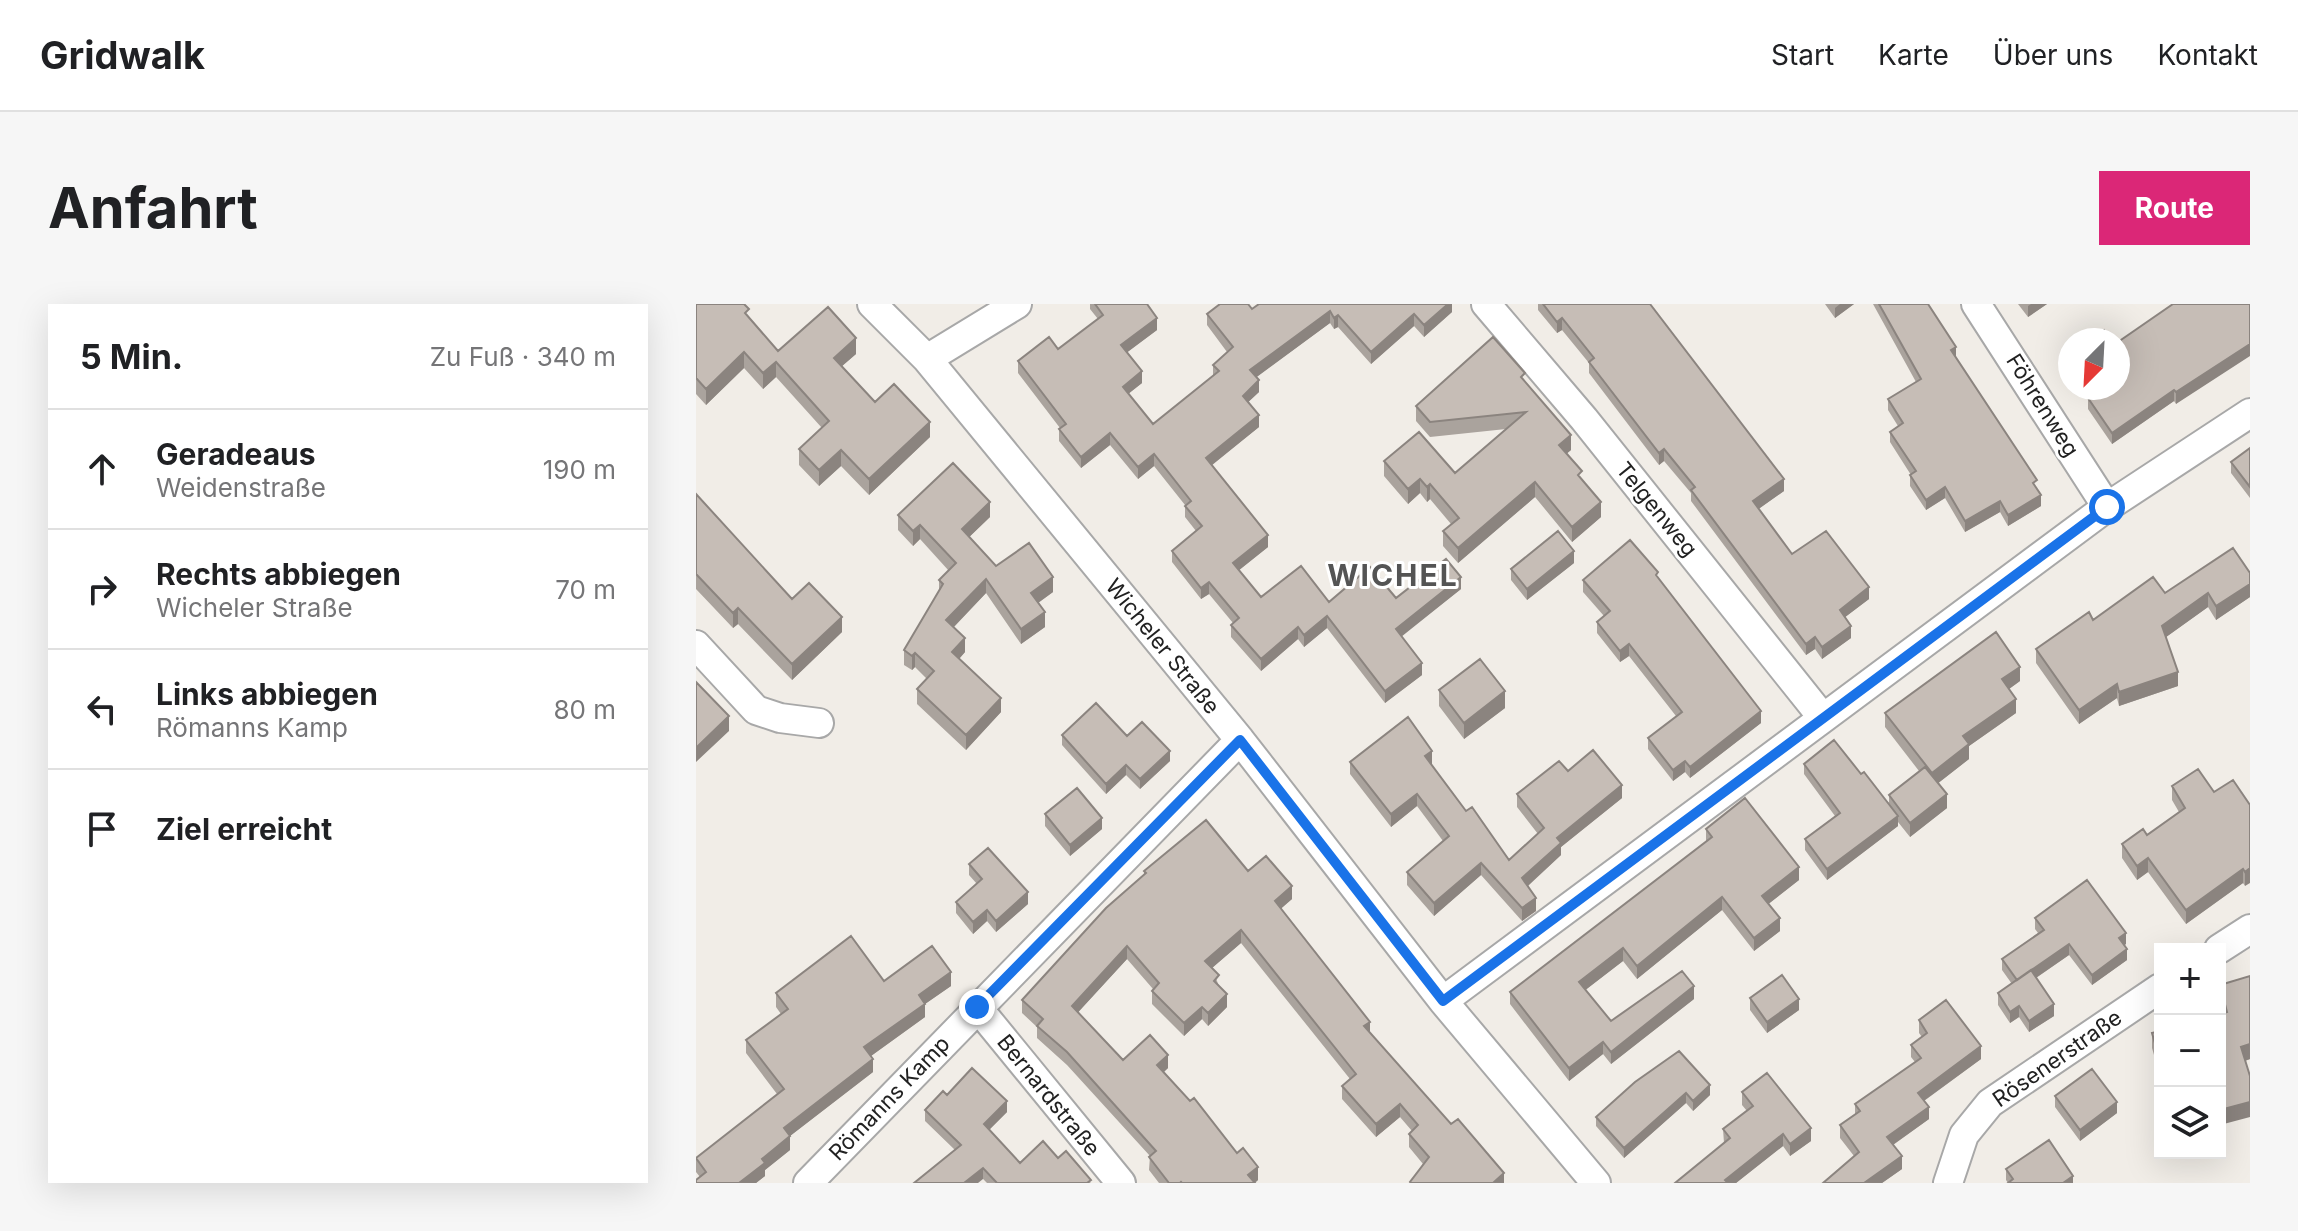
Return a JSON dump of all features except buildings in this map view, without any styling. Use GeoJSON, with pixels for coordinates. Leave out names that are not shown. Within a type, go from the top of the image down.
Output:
{"type":"FeatureCollection","features":[{"type":"Feature","properties":{"kind":"street","name":"Wicheler Straße"},"geometry":{"type":"LineString","coordinates":[[872,304],[927,359],[1240,740],[1443,1001],[1596,1183]]}},
{"type":"Feature","properties":{"kind":"street"},"geometry":{"type":"LineString","coordinates":[[927,359],[1017,304]]}},
{"type":"Feature","properties":{"kind":"street","name":"Telgenweg"},"geometry":{"type":"LineString","coordinates":[[1486,304],[1584,419],[1823,718]]}},
{"type":"Feature","properties":{"kind":"street","name":"Föhrenweg"},"geometry":{"type":"LineString","coordinates":[[1976,304],[2107,507]]}},
{"type":"Feature","properties":{"kind":"street"},"geometry":{"type":"LineString","coordinates":[[1443,1001],[2107,507],[2250,413]]}},
{"type":"Feature","properties":{"kind":"street"},"geometry":{"type":"LineString","coordinates":[[696,645],[756,710],[780,718],[819,723]]}},
{"type":"Feature","properties":{"kind":"street","name":"Römanns Kamp"},"geometry":{"type":"LineString","coordinates":[[808,1183],[1240,740]]}},
{"type":"Feature","properties":{"kind":"street"},"geometry":{"type":"LineString","coordinates":[[2226,944],[2250,929]]}},
{"type":"Feature","properties":{"kind":"street","name":"Rösenerstraße"},"geometry":{"type":"LineString","coordinates":[[1948,1183],[1964,1135],[1990,1103],[2154,992]]}},
{"type":"Feature","properties":{"kind":"street","name":"Bernardstraße"},"geometry":{"type":"LineString","coordinates":[[977,1007],[1121,1183]]}},
{"type":"Feature","properties":{"kind":"district","name":"WICHEL"},"geometry":{"type":"Point","coordinates":[1393,576]}},
{"type":"Feature","properties":{"kind":"route"},"geometry":{"type":"LineString","coordinates":[[977,1007],[1240,740],[1443,1001],[2107,507]]}}]}
